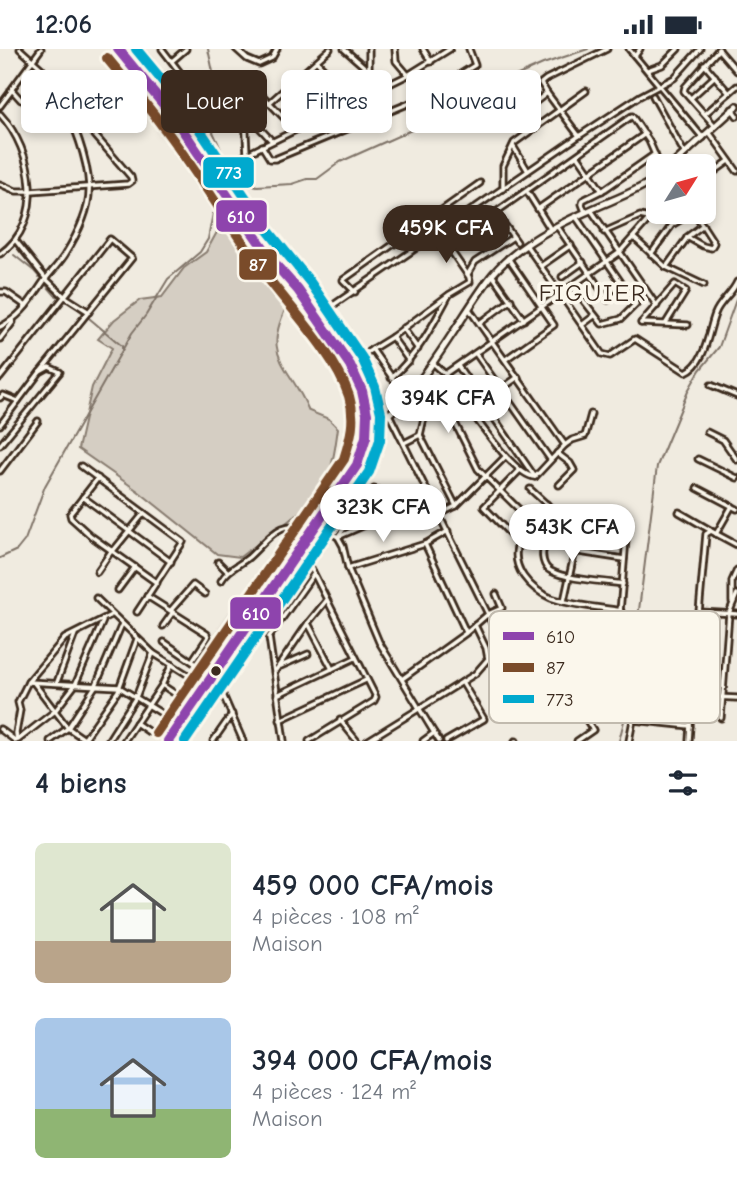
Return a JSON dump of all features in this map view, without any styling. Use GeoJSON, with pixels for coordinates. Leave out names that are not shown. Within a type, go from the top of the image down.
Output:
{"type":"FeatureCollection","features":[{"type":"Feature","properties":{"kind":"main road"},"geometry":{"type":"LineString","coordinates":[[118,49],[173,117],[262,245],[298,290],[354,373],[362,391],[368,425],[357,465],[168,741]]}},
{"type":"Feature","properties":{"kind":"main road"},"geometry":{"type":"LineString","coordinates":[[128,49],[182,113],[283,262],[298,290]]}},
{"type":"Feature","properties":{"kind":"main road"},"geometry":{"type":"LineString","coordinates":[[685,154],[735,108]]}},
{"type":"Feature","properties":{"kind":"main road"},"geometry":{"type":"LineString","coordinates":[[368,425],[387,415],[420,380],[492,275],[508,258],[554,228],[631,194],[646,185]]}},
{"type":"Feature","properties":{"kind":"main road"},"geometry":{"type":"LineString","coordinates":[[367,414],[387,415]]}},
{"type":"Feature","properties":{"kind":"street"},"geometry":{"type":"LineString","coordinates":[[20,49],[41,70]]}},
{"type":"Feature","properties":{"kind":"street"},"geometry":{"type":"LineString","coordinates":[[0,106],[41,49]]}},
{"type":"Feature","properties":{"kind":"street"},"geometry":{"type":"LineString","coordinates":[[162,49],[179,70]]}},
{"type":"Feature","properties":{"kind":"street"},"geometry":{"type":"LineString","coordinates":[[172,61],[186,49]]}},
{"type":"Feature","properties":{"kind":"street"},"geometry":{"type":"LineString","coordinates":[[238,50],[259,64],[272,58],[277,49]]}},
{"type":"Feature","properties":{"kind":"street"},"geometry":{"type":"LineString","coordinates":[[308,70],[330,49]]}},
{"type":"Feature","properties":{"kind":"street"},"geometry":{"type":"LineString","coordinates":[[344,49],[368,70]]}},
{"type":"Feature","properties":{"kind":"street"},"geometry":{"type":"LineString","coordinates":[[369,49],[369,70]]}},
{"type":"Feature","properties":{"kind":"street"},"geometry":{"type":"LineString","coordinates":[[395,49],[396,61],[406,73]]}},
{"type":"Feature","properties":{"kind":"street"},"geometry":{"type":"LineString","coordinates":[[424,49],[431,62]]}},
{"type":"Feature","properties":{"kind":"street"},"geometry":{"type":"LineString","coordinates":[[417,70],[450,49]]}},
{"type":"Feature","properties":{"kind":"street"},"geometry":{"type":"LineString","coordinates":[[392,111],[422,98],[472,68],[475,65],[469,49]]}},
{"type":"Feature","properties":{"kind":"street"},"geometry":{"type":"LineString","coordinates":[[579,136],[541,83],[607,49]]}},
{"type":"Feature","properties":{"kind":"street"},"geometry":{"type":"LineString","coordinates":[[629,49],[703,138]]}},
{"type":"Feature","properties":{"kind":"street"},"geometry":{"type":"LineString","coordinates":[[635,56],[640,49]]}},
{"type":"Feature","properties":{"kind":"street"},"geometry":{"type":"LineString","coordinates":[[648,70],[662,65],[678,49]]}},
{"type":"Feature","properties":{"kind":"street"},"geometry":{"type":"LineString","coordinates":[[316,317],[579,136],[674,78],[700,49]]}},
{"type":"Feature","properties":{"kind":"street"},"geometry":{"type":"LineString","coordinates":[[715,126],[684,91],[685,87],[719,49],[737,71]]}},
{"type":"Feature","properties":{"kind":"street"},"geometry":{"type":"LineString","coordinates":[[317,62],[325,70]]}},
{"type":"Feature","properties":{"kind":"street"},"geometry":{"type":"LineString","coordinates":[[704,64],[729,93]]}},
{"type":"Feature","properties":{"kind":"street"},"geometry":{"type":"LineString","coordinates":[[690,98],[715,76]]}},
{"type":"Feature","properties":{"kind":"street"},"geometry":{"type":"LineString","coordinates":[[705,114],[737,86]]}},
{"type":"Feature","properties":{"kind":"street"},"geometry":{"type":"LineString","coordinates":[[10,91],[21,99]]}},
{"type":"Feature","properties":{"kind":"street"},"geometry":{"type":"LineString","coordinates":[[503,188],[503,166],[513,146],[586,91]]}},
{"type":"Feature","properties":{"kind":"street"},"geometry":{"type":"LineString","coordinates":[[270,103],[281,93]]}},
{"type":"Feature","properties":{"kind":"street"},"geometry":{"type":"LineString","coordinates":[[541,98],[547,93]]}},
{"type":"Feature","properties":{"kind":"street"},"geometry":{"type":"LineString","coordinates":[[653,96],[685,154]]}},
{"type":"Feature","properties":{"kind":"street"},"geometry":{"type":"LineString","coordinates":[[267,100],[281,115]]}},
{"type":"Feature","properties":{"kind":"street"},"geometry":{"type":"LineString","coordinates":[[735,108],[737,116]]}},
{"type":"Feature","properties":{"kind":"street"},"geometry":{"type":"LineString","coordinates":[[0,114],[17,138],[26,161],[31,191],[22,231],[16,241],[0,254]]}},
{"type":"Feature","properties":{"kind":"street"},"geometry":{"type":"LineString","coordinates":[[358,358],[470,282],[468,274],[449,247],[632,116],[655,154]]}},
{"type":"Feature","properties":{"kind":"street"},"geometry":{"type":"LineString","coordinates":[[709,132],[737,171]]}},
{"type":"Feature","properties":{"kind":"street"},"geometry":{"type":"LineString","coordinates":[[0,339],[64,256],[83,219],[89,188],[76,133]]}},
{"type":"Feature","properties":{"kind":"street"},"geometry":{"type":"LineString","coordinates":[[0,184],[16,191],[31,191],[128,184],[132,179],[93,133]]}},
{"type":"Feature","properties":{"kind":"street"},"geometry":{"type":"LineString","coordinates":[[246,133],[247,153]]}},
{"type":"Feature","properties":{"kind":"street"},"geometry":{"type":"LineString","coordinates":[[264,133],[272,141]]}},
{"type":"Feature","properties":{"kind":"street"},"geometry":{"type":"LineString","coordinates":[[221,171],[247,153],[289,133]]}},
{"type":"Feature","properties":{"kind":"street"},"geometry":{"type":"LineString","coordinates":[[262,146],[272,160],[338,133]]}},
{"type":"Feature","properties":{"kind":"street"},"geometry":{"type":"LineString","coordinates":[[538,209],[645,134]]}},
{"type":"Feature","properties":{"kind":"street"},"geometry":{"type":"LineString","coordinates":[[513,146],[528,171]]}},
{"type":"Feature","properties":{"kind":"street"},"geometry":{"type":"LineString","coordinates":[[578,156],[602,191]]}},
{"type":"Feature","properties":{"kind":"street"},"geometry":{"type":"LineString","coordinates":[[646,160],[602,191],[583,200],[582,204],[657,306]]}},
{"type":"Feature","properties":{"kind":"street"},"geometry":{"type":"LineString","coordinates":[[716,170],[729,161]]}},
{"type":"Feature","properties":{"kind":"street"},"geometry":{"type":"LineString","coordinates":[[355,292],[343,280],[480,183]]}},
{"type":"Feature","properties":{"kind":"street"},"geometry":{"type":"LineString","coordinates":[[527,193],[571,245],[608,300],[627,289]]}},
{"type":"Feature","properties":{"kind":"street"},"geometry":{"type":"LineString","coordinates":[[496,214],[517,242]]}},
{"type":"Feature","properties":{"kind":"street"},"geometry":{"type":"LineString","coordinates":[[604,232],[640,216],[646,217]]}},
{"type":"Feature","properties":{"kind":"street"},"geometry":{"type":"LineString","coordinates":[[572,286],[602,324],[621,319],[636,304],[576,217]]}},
{"type":"Feature","properties":{"kind":"street"},"geometry":{"type":"LineString","coordinates":[[445,374],[619,253],[646,222]]}},
{"type":"Feature","properties":{"kind":"street"},"geometry":{"type":"LineString","coordinates":[[651,254],[674,224]]}},
{"type":"Feature","properties":{"kind":"street"},"geometry":{"type":"LineString","coordinates":[[666,267],[687,237],[703,225],[714,243],[711,248],[687,237]]}},
{"type":"Feature","properties":{"kind":"street"},"geometry":{"type":"LineString","coordinates":[[468,274],[475,262],[513,237]]}},
{"type":"Feature","properties":{"kind":"street"},"geometry":{"type":"LineString","coordinates":[[634,238],[666,267],[704,285]]}},
{"type":"Feature","properties":{"kind":"street"},"geometry":{"type":"LineString","coordinates":[[0,378],[110,239],[132,258],[0,425]]}},
{"type":"Feature","properties":{"kind":"street"},"geometry":{"type":"LineString","coordinates":[[16,241],[46,279],[64,296],[89,312]]}},
{"type":"Feature","properties":{"kind":"street"},"geometry":{"type":"LineString","coordinates":[[526,245],[604,355],[613,355],[635,339],[680,370],[689,371],[705,346],[715,311],[728,298],[737,282]]}},
{"type":"Feature","properties":{"kind":"street"},"geometry":{"type":"LineString","coordinates":[[540,266],[571,245]]}},
{"type":"Feature","properties":{"kind":"street"},"geometry":{"type":"LineString","coordinates":[[506,359],[554,325],[508,258]]}},
{"type":"Feature","properties":{"kind":"street"},"geometry":{"type":"LineString","coordinates":[[562,277],[583,262]]}},
{"type":"Feature","properties":{"kind":"street"},"geometry":{"type":"LineString","coordinates":[[492,275],[524,320]]}},
{"type":"Feature","properties":{"kind":"street"},"geometry":{"type":"LineString","coordinates":[[666,323],[686,291],[674,284],[641,323],[688,325]]}},
{"type":"Feature","properties":{"kind":"street"},"geometry":{"type":"LineString","coordinates":[[0,292],[6,292],[26,306]]}},
{"type":"Feature","properties":{"kind":"street"},"geometry":{"type":"LineString","coordinates":[[391,378],[410,362],[450,294]]}},
{"type":"Feature","properties":{"kind":"street"},"geometry":{"type":"LineString","coordinates":[[480,323],[511,300]]}},
{"type":"Feature","properties":{"kind":"street"},"geometry":{"type":"LineString","coordinates":[[469,309],[565,445]]}},
{"type":"Feature","properties":{"kind":"street"},"geometry":{"type":"LineString","coordinates":[[582,325],[594,316]]}},
{"type":"Feature","properties":{"kind":"street"},"geometry":{"type":"LineString","coordinates":[[0,327],[15,320]]}},
{"type":"Feature","properties":{"kind":"street"},"geometry":{"type":"LineString","coordinates":[[403,328],[418,349]]}},
{"type":"Feature","properties":{"kind":"street"},"geometry":{"type":"LineString","coordinates":[[392,337],[410,362]]}},
{"type":"Feature","properties":{"kind":"street"},"geometry":{"type":"LineString","coordinates":[[372,349],[405,397]]}},
{"type":"Feature","properties":{"kind":"street"},"geometry":{"type":"LineString","coordinates":[[476,354],[550,459]]}},
{"type":"Feature","properties":{"kind":"street"},"geometry":{"type":"LineString","coordinates":[[433,363],[445,374],[505,457],[520,470],[535,477]]}},
{"type":"Feature","properties":{"kind":"street"},"geometry":{"type":"LineString","coordinates":[[458,366],[535,477]]}},
{"type":"Feature","properties":{"kind":"street"},"geometry":{"type":"LineString","coordinates":[[0,445],[60,372],[49,367],[40,372]]}},
{"type":"Feature","properties":{"kind":"street"},"geometry":{"type":"LineString","coordinates":[[482,402],[518,377]]}},
{"type":"Feature","properties":{"kind":"street"},"geometry":{"type":"LineString","coordinates":[[420,380],[438,396],[452,414],[470,454],[486,476],[549,539]]}},
{"type":"Feature","properties":{"kind":"street"},"geometry":{"type":"LineString","coordinates":[[711,385],[737,396]]}},
{"type":"Feature","properties":{"kind":"street"},"geometry":{"type":"LineString","coordinates":[[1,396],[18,401]]}},
{"type":"Feature","properties":{"kind":"street"},"geometry":{"type":"LineString","coordinates":[[438,396],[425,414],[420,435],[456,506]]}},
{"type":"Feature","properties":{"kind":"street"},"geometry":{"type":"LineString","coordinates":[[387,415],[397,429],[449,531],[488,614],[402,679]]}},
{"type":"Feature","properties":{"kind":"street"},"geometry":{"type":"LineString","coordinates":[[535,477],[565,445],[584,436],[591,415]]}},
{"type":"Feature","properties":{"kind":"street"},"geometry":{"type":"LineString","coordinates":[[0,471],[38,421]]}},
{"type":"Feature","properties":{"kind":"street"},"geometry":{"type":"LineString","coordinates":[[393,434],[397,429]]}},
{"type":"Feature","properties":{"kind":"street"},"geometry":{"type":"LineString","coordinates":[[707,432],[723,440],[737,460]]}},
{"type":"Feature","properties":{"kind":"street"},"geometry":{"type":"LineString","coordinates":[[402,442],[420,435]]}},
{"type":"Feature","properties":{"kind":"street"},"geometry":{"type":"LineString","coordinates":[[557,453],[570,463],[574,470],[559,485]]}},
{"type":"Feature","properties":{"kind":"street"},"geometry":{"type":"LineString","coordinates":[[440,514],[456,506],[505,457]]}},
{"type":"Feature","properties":{"kind":"street"},"geometry":{"type":"LineString","coordinates":[[698,459],[737,478]]}},
{"type":"Feature","properties":{"kind":"street"},"geometry":{"type":"LineString","coordinates":[[81,466],[183,542],[137,612]]}},
{"type":"Feature","properties":{"kind":"street"},"geometry":{"type":"LineString","coordinates":[[518,542],[484,507],[520,470]]}},
{"type":"Feature","properties":{"kind":"street"},"geometry":{"type":"LineString","coordinates":[[98,478],[69,515],[91,536],[157,583]]}},
{"type":"Feature","properties":{"kind":"street"},"geometry":{"type":"LineString","coordinates":[[697,488],[735,507],[713,532],[706,534],[700,611]]}},
{"type":"Feature","properties":{"kind":"street"},"geometry":{"type":"LineString","coordinates":[[338,537],[374,489],[378,490],[390,516]]}},
{"type":"Feature","properties":{"kind":"street"},"geometry":{"type":"LineString","coordinates":[[530,489],[566,521],[583,530],[626,532]]}},
{"type":"Feature","properties":{"kind":"street"},"geometry":{"type":"LineString","coordinates":[[338,537],[430,496]]}},
{"type":"Feature","properties":{"kind":"street"},"geometry":{"type":"LineString","coordinates":[[83,497],[171,562]]}},
{"type":"Feature","properties":{"kind":"street"},"geometry":{"type":"LineString","coordinates":[[547,504],[530,521],[518,542],[518,565],[524,577],[540,593],[565,601],[621,611],[627,526]]}},
{"type":"Feature","properties":{"kind":"street"},"geometry":{"type":"LineString","coordinates":[[679,512],[737,545]]}},
{"type":"Feature","properties":{"kind":"street"},"geometry":{"type":"LineString","coordinates":[[97,572],[144,513]]}},
{"type":"Feature","properties":{"kind":"street"},"geometry":{"type":"LineString","coordinates":[[566,521],[544,547],[543,560],[551,571],[623,584]]}},
{"type":"Feature","properties":{"kind":"street"},"geometry":{"type":"LineString","coordinates":[[220,581],[274,531],[283,527],[315,527],[338,537],[379,642],[439,741]]}},
{"type":"Feature","properties":{"kind":"street"},"geometry":{"type":"LineString","coordinates":[[348,568],[425,544],[449,531]]}},
{"type":"Feature","properties":{"kind":"street"},"geometry":{"type":"LineString","coordinates":[[425,544],[466,633]]}},
{"type":"Feature","properties":{"kind":"street"},"geometry":{"type":"LineString","coordinates":[[301,548],[376,699],[309,741]]}},
{"type":"Feature","properties":{"kind":"street"},"geometry":{"type":"LineString","coordinates":[[565,601],[574,555],[579,552],[624,559]]}},
{"type":"Feature","properties":{"kind":"street"},"geometry":{"type":"LineString","coordinates":[[218,562],[228,571]]}},
{"type":"Feature","properties":{"kind":"street"},"geometry":{"type":"LineString","coordinates":[[118,590],[135,567]]}},
{"type":"Feature","properties":{"kind":"street"},"geometry":{"type":"LineString","coordinates":[[732,605],[732,581],[737,570]]}},
{"type":"Feature","properties":{"kind":"street"},"geometry":{"type":"LineString","coordinates":[[284,741],[277,695],[277,669],[269,636],[313,575]]}},
{"type":"Feature","properties":{"kind":"street"},"geometry":{"type":"LineString","coordinates":[[163,626],[192,585],[205,594]]}},
{"type":"Feature","properties":{"kind":"street"},"geometry":{"type":"LineString","coordinates":[[495,611],[502,608],[496,594]]}},
{"type":"Feature","properties":{"kind":"street"},"geometry":{"type":"LineString","coordinates":[[720,717],[729,613],[737,594]]}},
{"type":"Feature","properties":{"kind":"street"},"geometry":{"type":"LineString","coordinates":[[147,596],[208,635],[192,661]]}},
{"type":"Feature","properties":{"kind":"street"},"geometry":{"type":"LineString","coordinates":[[96,598],[152,653],[206,686]]}},
{"type":"Feature","properties":{"kind":"street"},"geometry":{"type":"LineString","coordinates":[[277,669],[326,601]]}},
{"type":"Feature","properties":{"kind":"street"},"geometry":{"type":"LineString","coordinates":[[720,613],[737,614]]}},
{"type":"Feature","properties":{"kind":"street"},"geometry":{"type":"LineString","coordinates":[[16,741],[20,710],[18,702],[28,683],[62,641],[111,615]]}},
{"type":"Feature","properties":{"kind":"street"},"geometry":{"type":"LineString","coordinates":[[16,741],[55,711],[75,685],[103,620]]}},
{"type":"Feature","properties":{"kind":"street"},"geometry":{"type":"LineString","coordinates":[[308,623],[332,669]]}},
{"type":"Feature","properties":{"kind":"street"},"geometry":{"type":"LineString","coordinates":[[50,741],[68,727],[96,685],[122,624]]}},
{"type":"Feature","properties":{"kind":"street"},"geometry":{"type":"LineString","coordinates":[[367,741],[475,674],[488,659],[475,625]]}},
{"type":"Feature","properties":{"kind":"street"},"geometry":{"type":"LineString","coordinates":[[57,682],[75,632]]}},
{"type":"Feature","properties":{"kind":"street"},"geometry":{"type":"LineString","coordinates":[[34,683],[68,727],[85,741],[119,687],[137,639]]}},
{"type":"Feature","properties":{"kind":"street"},"geometry":{"type":"LineString","coordinates":[[164,642],[213,675],[243,741]]}},
{"type":"Feature","properties":{"kind":"street"},"geometry":{"type":"LineString","coordinates":[[108,741],[136,697],[152,653]]}},
{"type":"Feature","properties":{"kind":"street"},"geometry":{"type":"LineString","coordinates":[[277,669],[308,655]]}},
{"type":"Feature","properties":{"kind":"street"},"geometry":{"type":"LineString","coordinates":[[277,695],[355,658]]}},
{"type":"Feature","properties":{"kind":"street"},"geometry":{"type":"LineString","coordinates":[[124,741],[162,685],[172,664]]}},
{"type":"Feature","properties":{"kind":"street"},"geometry":{"type":"LineString","coordinates":[[280,720],[366,680]]}},
{"type":"Feature","properties":{"kind":"street"},"geometry":{"type":"LineString","coordinates":[[28,683],[57,682],[119,687],[161,713]]}},
{"type":"Feature","properties":{"kind":"street"},"geometry":{"type":"LineString","coordinates":[[446,741],[484,719],[462,682]]}},
{"type":"Feature","properties":{"kind":"street"},"geometry":{"type":"LineString","coordinates":[[162,685],[174,693]]}},
{"type":"Feature","properties":{"kind":"street"},"geometry":{"type":"LineString","coordinates":[[720,698],[737,698]]}},
{"type":"Feature","properties":{"kind":"street"},"geometry":{"type":"LineString","coordinates":[[213,741],[232,714]]}},
{"type":"Feature","properties":{"kind":"street"},"geometry":{"type":"LineString","coordinates":[[341,720],[357,741]]}},
{"type":"Feature","properties":{"kind":"street"},"geometry":{"type":"LineString","coordinates":[[136,723],[149,732]]}},
{"type":"Feature","properties":{"kind":"street"},"geometry":{"type":"LineString","coordinates":[[578,741],[593,730],[589,723]]}},
{"type":"Feature","properties":{"kind":"street"},"geometry":{"type":"LineString","coordinates":[[629,741],[632,723]]}},
{"type":"Feature","properties":{"kind":"street"},"geometry":{"type":"LineString","coordinates":[[666,723],[690,726]]}},
{"type":"Feature","properties":{"kind":"street"},"geometry":{"type":"LineString","coordinates":[[689,741],[690,723]]}},
{"type":"Feature","properties":{"kind":"street"},"geometry":{"type":"LineString","coordinates":[[0,729],[16,741]]}},
{"type":"Feature","properties":{"kind":"street"},"geometry":{"type":"LineString","coordinates":[[422,741],[434,733]]}},
{"type":"Feature","properties":{"kind":"shaded area"},"geometry":{"type":"Polygon","coordinates":[[[229,228],[263,259],[290,300],[277,335],[280,359],[309,411],[329,419],[338,428],[331,466],[316,494],[293,518],[240,557],[217,554],[138,491],[78,449],[92,387],[112,348],[98,339],[114,320],[140,300],[162,297],[184,268],[206,252],[217,232],[229,228]]]}},
{"type":"Feature","properties":{"kind":"shaded area"},"geometry":{"type":"Polygon","coordinates":[[[229,611],[244,622],[222,653],[213,646],[216,635],[214,633],[229,611]]]}},
{"type":"Feature","properties":{"kind":"waterway"},"geometry":{"type":"LineString","coordinates":[[208,49],[213,72],[213,132],[228,164]]}},
{"type":"Feature","properties":{"kind":"waterway"},"geometry":{"type":"LineString","coordinates":[[230,169],[234,182],[257,186],[317,179],[340,162],[454,111],[493,86],[543,64],[588,49]]}},
{"type":"Feature","properties":{"kind":"waterway"},"geometry":{"type":"LineString","coordinates":[[0,558],[17,550],[25,540],[45,486],[132,333],[168,279],[200,252],[208,239],[215,203],[222,193]]}},
{"type":"Feature","properties":{"kind":"waterway"},"geometry":{"type":"LineString","coordinates":[[14,255],[34,271],[55,295],[70,302],[122,346],[122,350]]}},
{"type":"Feature","properties":{"kind":"waterway"},"geometry":{"type":"LineString","coordinates":[[639,611],[657,466],[689,389],[719,347],[737,297]]}},
{"type":"Feature","properties":{"kind":"waterway"},"geometry":{"type":"LineString","coordinates":[[619,741],[624,723]]}},
{"type":"Feature","properties":{"kind":"transit line","name":"610"},"geometry":{"type":"LineString","coordinates":[[118,49],[173,116],[255,236],[298,290],[350,365],[362,391],[367,414],[366,437],[357,465],[168,741]]}},
{"type":"Feature","properties":{"kind":"transit line","name":"773"},"geometry":{"type":"LineString","coordinates":[[136,49],[185,108],[266,228],[310,282],[362,358],[375,387],[381,413],[380,440],[369,472],[185,741]]}},
{"type":"Feature","properties":{"kind":"transit line","name":"87"},"geometry":{"type":"LineString","coordinates":[[107,58],[161,124],[261,269],[322,347],[342,380],[352,412],[351,435],[344,459],[156,733]]}},
{"type":"Feature","properties":{"kind":"district","name":"FIGUIER"},"geometry":{"type":"Point","coordinates":[593,293]}}]}
